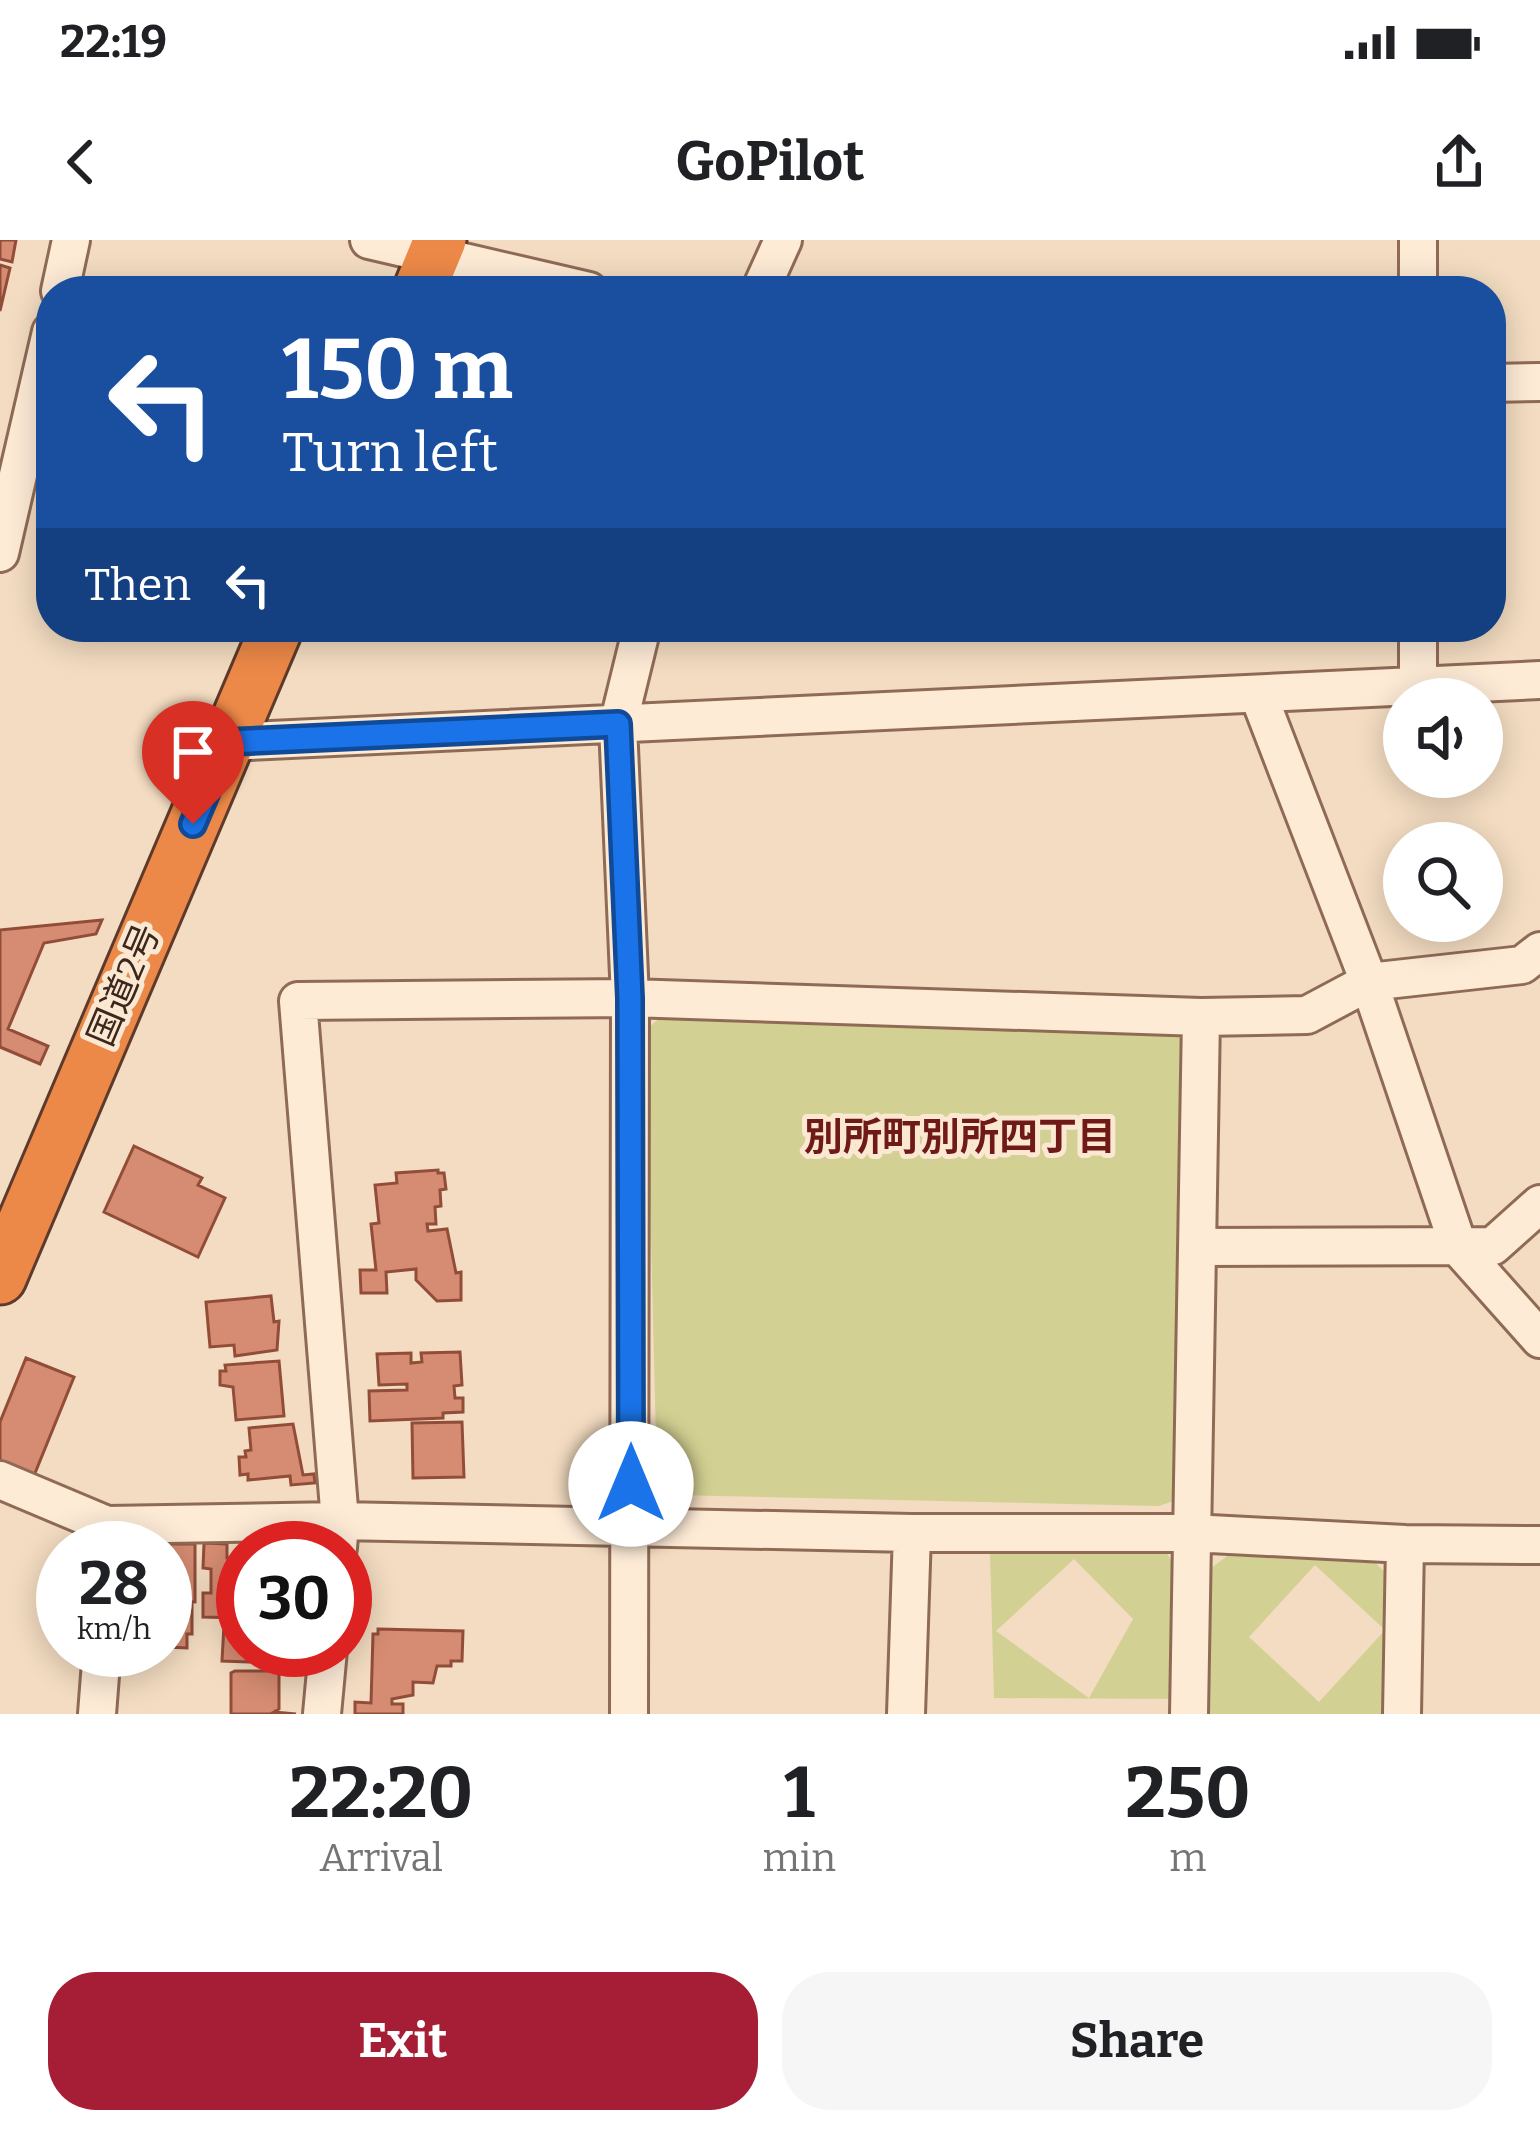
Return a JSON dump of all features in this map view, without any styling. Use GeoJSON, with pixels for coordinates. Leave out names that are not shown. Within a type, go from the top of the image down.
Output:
{"type":"FeatureCollection","features":[{"type":"Feature","properties":{"kind":"highway","name":"国道2号"},"geometry":{"type":"LineString","coordinates":[[0,1278],[271,642]]}},
{"type":"Feature","properties":{"kind":"street"},"geometry":{"type":"LineString","coordinates":[[63,276],[71,240]]}},
{"type":"Feature","properties":{"kind":"street"},"geometry":{"type":"LineString","coordinates":[[369,240],[431,262],[507,276]]}},
{"type":"Feature","properties":{"kind":"street"},"geometry":{"type":"LineString","coordinates":[[767,276],[783,240]]}},
{"type":"Feature","properties":{"kind":"street"},"geometry":{"type":"LineString","coordinates":[[1418,240],[1418,276]]}},
{"type":"Feature","properties":{"kind":"street"},"geometry":{"type":"LineString","coordinates":[[0,554],[10,468],[36,382]]}},
{"type":"Feature","properties":{"kind":"street"},"geometry":{"type":"LineString","coordinates":[[1506,383],[1540,382]]}},
{"type":"Feature","properties":{"kind":"street"},"geometry":{"type":"LineString","coordinates":[[629,1714],[630,998],[618,724],[638,642]]}},
{"type":"Feature","properties":{"kind":"street"},"geometry":{"type":"LineString","coordinates":[[1418,642],[1418,678]]}},
{"type":"Feature","properties":{"kind":"street"},"geometry":{"type":"LineString","coordinates":[[1503,682],[1540,680]]}},
{"type":"Feature","properties":{"kind":"street"},"geometry":{"type":"LineString","coordinates":[[228,742],[1383,688]]}},
{"type":"Feature","properties":{"kind":"street"},"geometry":{"type":"LineString","coordinates":[[1258,694],[1369,982],[1459,1248],[1540,1339]]}},
{"type":"Feature","properties":{"kind":"street"},"geometry":{"type":"LineString","coordinates":[[338,1521],[298,1001],[630,998],[1201,1017],[1307,1015],[1369,982],[1522,965],[1540,951]]}},
{"type":"Feature","properties":{"kind":"street"},"geometry":{"type":"LineString","coordinates":[[1189,1714],[1201,1017]]}},
{"type":"Feature","properties":{"kind":"street"},"geometry":{"type":"LineString","coordinates":[[1200,1247],[1493,1246],[1540,1204]]}},
{"type":"Feature","properties":{"kind":"street"},"geometry":{"type":"LineString","coordinates":[[0,1480],[78,1521]]}},
{"type":"Feature","properties":{"kind":"street"},"geometry":{"type":"LineString","coordinates":[[372,1533],[632,1529],[1191,1533],[1405,1544],[1540,1545]]}},
{"type":"Feature","properties":{"kind":"street"},"geometry":{"type":"LineString","coordinates":[[905,1714],[912,1533]]}},
{"type":"Feature","properties":{"kind":"street"},"geometry":{"type":"LineString","coordinates":[[1402,1714],[1405,1544]]}},
{"type":"Feature","properties":{"kind":"street"},"geometry":{"type":"LineString","coordinates":[[97,1714],[100,1677]]}},
{"type":"Feature","properties":{"kind":"street"},"geometry":{"type":"LineString","coordinates":[[322,1714],[325,1677]]}},
{"type":"Feature","properties":{"kind":"shaded area"},"geometry":{"type":"Polygon","coordinates":[[[664,1014],[1176,1029],[1193,1048],[1182,1498],[1159,1506],[673,1495],[657,1482],[646,1030],[664,1014]]]}},
{"type":"Feature","properties":{"kind":"shaded area"},"geometry":{"type":"Polygon","coordinates":[[[1164,1550],[1179,1570],[1178,1699],[994,1698],[990,1552],[1164,1550]],[[1074,1559],[996,1631],[1089,1698],[1133,1619],[1074,1559]]]}},
{"type":"Feature","properties":{"kind":"shaded area"},"geometry":{"type":"Polygon","coordinates":[[[1227,1556],[1372,1560],[1389,1576],[1390,1714],[1208,1714],[1210,1569],[1227,1556]],[[1315,1565],[1249,1637],[1319,1702],[1385,1630],[1315,1565]]]}},
{"type":"Feature","properties":{"kind":"building"},"geometry":{"type":"Polygon","coordinates":[[[0,240],[16,240],[12,262],[0,259],[0,240]]]}},
{"type":"Feature","properties":{"kind":"building"},"geometry":{"type":"Polygon","coordinates":[[[0,265],[10,268],[0,311],[0,265]]]}},
{"type":"Feature","properties":{"kind":"building"},"geometry":{"type":"Polygon","coordinates":[[[102,920],[96,934],[44,943],[8,1029],[48,1046],[40,1064],[0,1047],[0,930],[102,920]]]}},
{"type":"Feature","properties":{"kind":"building"},"geometry":{"type":"Polygon","coordinates":[[[134,1146],[202,1178],[198,1185],[225,1198],[198,1257],[104,1212],[134,1146]]]}},
{"type":"Feature","properties":{"kind":"building"},"geometry":{"type":"Polygon","coordinates":[[[396,1173],[444,1173],[446,1189],[440,1190],[436,1224],[427,1224],[428,1231],[447,1229],[456,1273],[461,1272],[461,1300],[437,1301],[416,1280],[416,1269],[386,1272],[387,1293],[361,1293],[360,1270],[376,1270],[371,1224],[379,1223],[375,1185],[397,1183],[396,1173]]]}},
{"type":"Feature","properties":{"kind":"building"},"geometry":{"type":"Polygon","coordinates":[[[271,1296],[274,1322],[279,1321],[277,1350],[235,1356],[234,1345],[210,1347],[206,1302],[271,1296]]]}},
{"type":"Feature","properties":{"kind":"building"},"geometry":{"type":"Polygon","coordinates":[[[460,1352],[462,1385],[454,1386],[455,1398],[463,1398],[463,1412],[443,1413],[443,1418],[370,1421],[369,1391],[407,1390],[407,1384],[379,1385],[377,1354],[411,1353],[411,1363],[422,1362],[421,1353],[460,1352]]]}},
{"type":"Feature","properties":{"kind":"building"},"geometry":{"type":"Polygon","coordinates":[[[26,1358],[74,1377],[33,1478],[0,1464],[0,1422],[26,1358]]]}},
{"type":"Feature","properties":{"kind":"building"},"geometry":{"type":"Polygon","coordinates":[[[279,1361],[284,1416],[236,1420],[233,1387],[220,1385],[220,1371],[226,1371],[225,1365],[279,1361]]]}},
{"type":"Feature","properties":{"kind":"building"},"geometry":{"type":"Polygon","coordinates":[[[462,1422],[464,1477],[413,1478],[412,1423],[462,1422]]]}},
{"type":"Feature","properties":{"kind":"building"},"geometry":{"type":"Polygon","coordinates":[[[293,1424],[303,1475],[314,1474],[315,1483],[291,1485],[290,1476],[248,1480],[248,1474],[240,1475],[239,1457],[251,1450],[249,1428],[293,1424]]]}},
{"type":"Feature","properties":{"kind":"building"},"geometry":{"type":"Polygon","coordinates":[[[204,1543],[216,1544],[216,1617],[203,1617],[203,1593],[211,1593],[211,1569],[203,1568],[204,1543]]]}},
{"type":"Feature","properties":{"kind":"building"},"geometry":{"type":"Polygon","coordinates":[[[192,1544],[195,1544],[192,1602],[192,1544]]]}},
{"type":"Feature","properties":{"kind":"building"},"geometry":{"type":"Polygon","coordinates":[[[378,1629],[463,1631],[462,1661],[437,1666],[433,1683],[413,1682],[413,1695],[392,1699],[392,1704],[403,1704],[403,1714],[355,1714],[355,1702],[371,1703],[373,1634],[378,1629]]]}},
{"type":"Feature","properties":{"kind":"building"},"geometry":{"type":"Polygon","coordinates":[[[231,1677],[279,1677],[279,1709],[274,1712],[296,1714],[231,1714],[231,1677]]]}},
{"type":"Feature","properties":{"kind":"district","name":"別所町別所四丁目"},"geometry":{"type":"Point","coordinates":[960,1137]}},
{"type":"Feature","properties":{"kind":"route"},"geometry":{"type":"LineString","coordinates":[[193,824],[228,742],[618,724],[630,998],[631,1484]]}}]}
